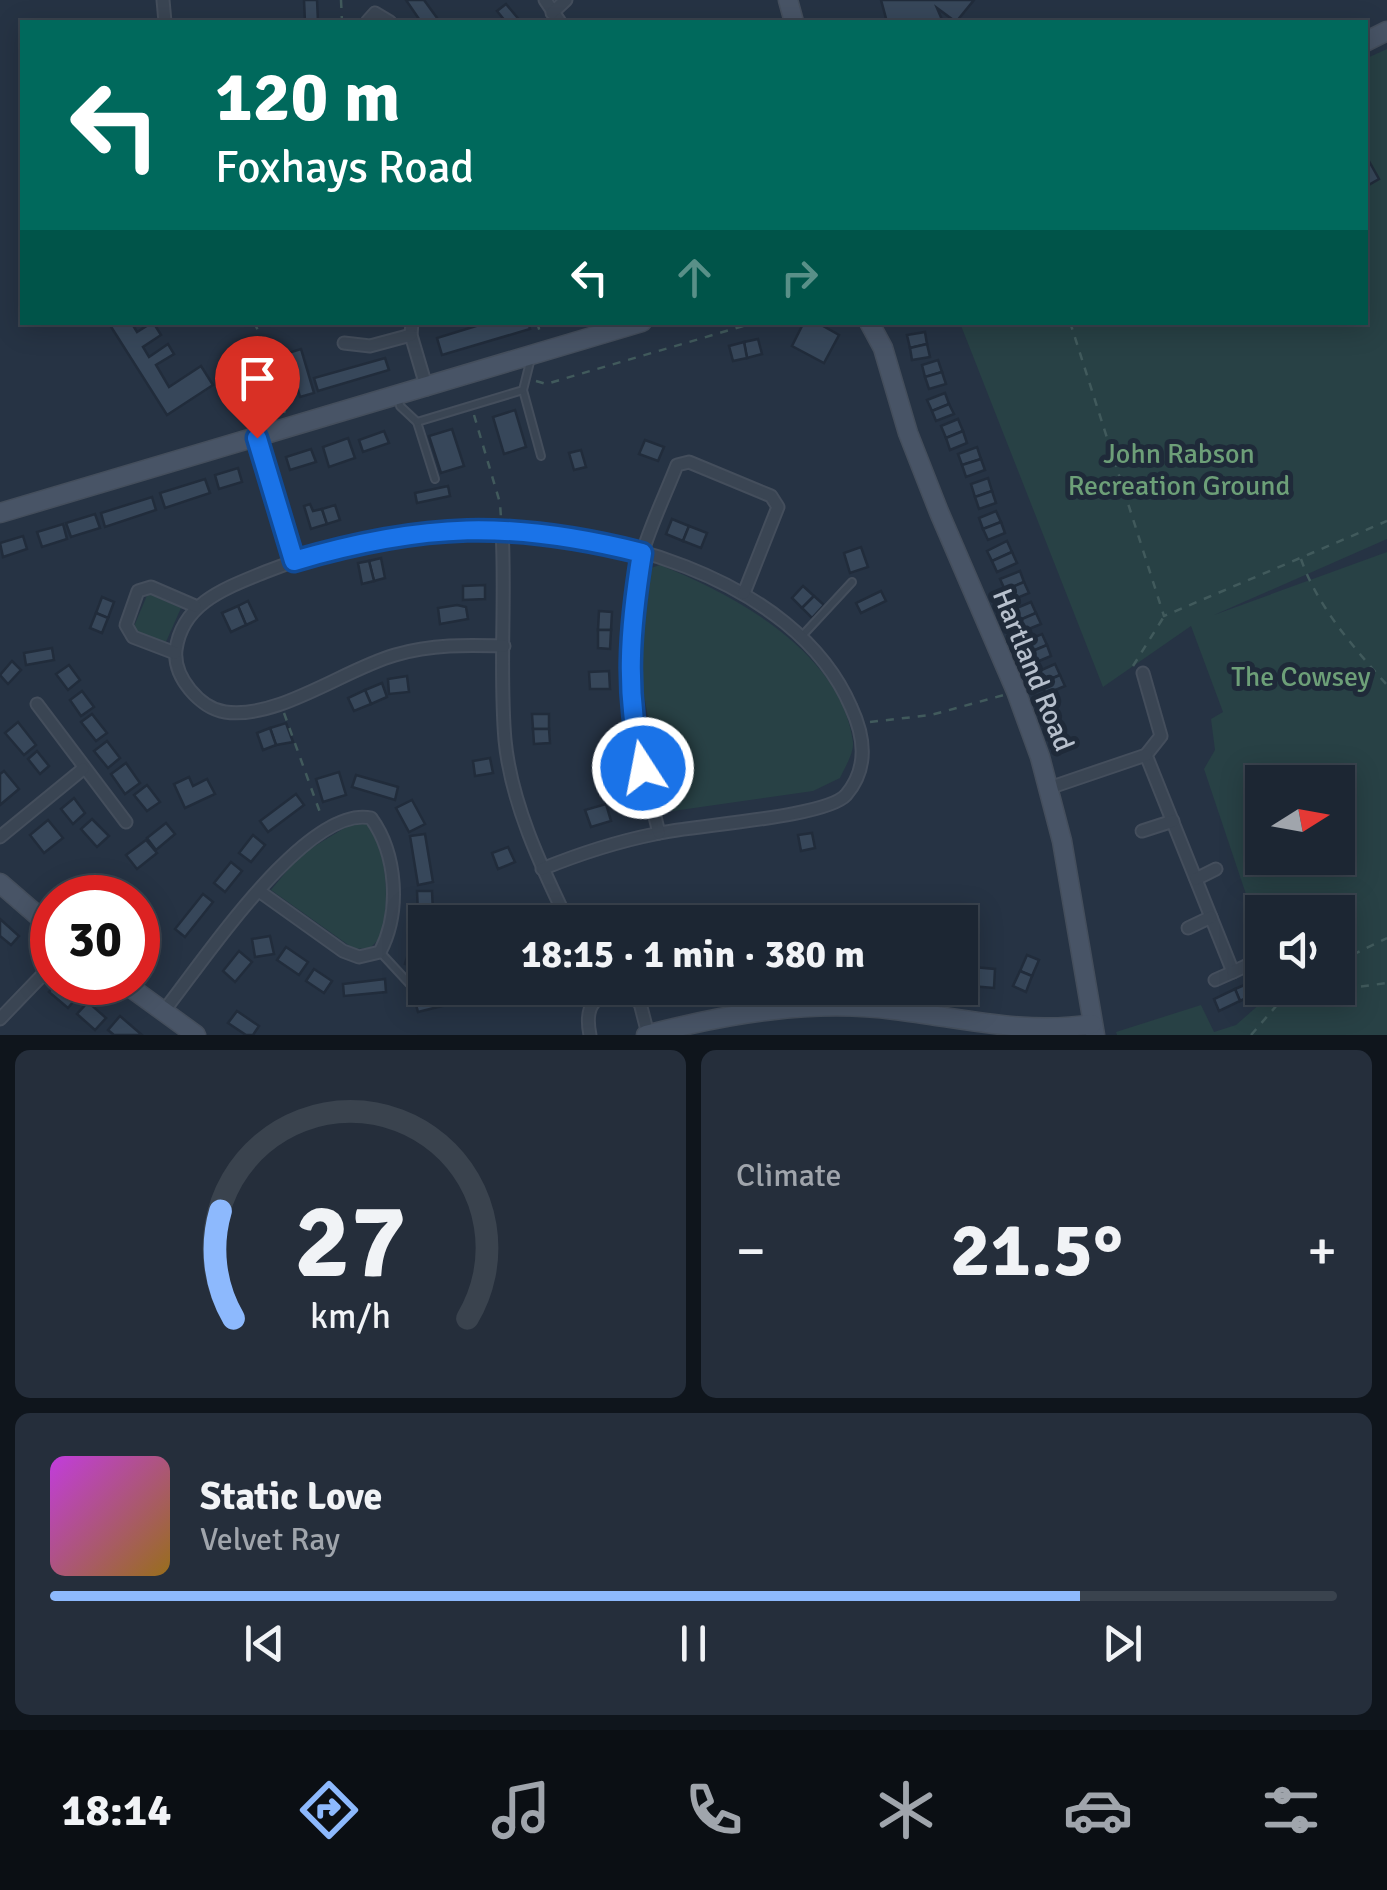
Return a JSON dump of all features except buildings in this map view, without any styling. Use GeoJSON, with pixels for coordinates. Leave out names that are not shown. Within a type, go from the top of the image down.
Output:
{"type":"FeatureCollection","features":[{"type":"Feature","properties":{"kind":"street"},"geometry":{"type":"LineString","coordinates":[[545,0],[556,18],[566,0]]}},
{"type":"Feature","properties":{"kind":"street"},"geometry":{"type":"LineString","coordinates":[[367,20],[375,13],[387,20]]}},
{"type":"Feature","properties":{"kind":"street"},"geometry":{"type":"LineString","coordinates":[[0,513],[632,325]]}},
{"type":"Feature","properties":{"kind":"street","name":"Hartland Road"},"geometry":{"type":"LineString","coordinates":[[883,325],[883,348],[908,433],[1016,691],[1049,788],[1094,1030]]}},
{"type":"Feature","properties":{"kind":"street","name":"Hartland Road"},"geometry":{"type":"LineString","coordinates":[[863,326],[883,348]]}},
{"type":"Feature","properties":{"kind":"street"},"geometry":{"type":"LineString","coordinates":[[344,344],[370,346],[412,329],[427,388]]}},
{"type":"Feature","properties":{"kind":"street"},"geometry":{"type":"LineString","coordinates":[[257,438],[294,561]]}},
{"type":"Feature","properties":{"kind":"street"},"geometry":{"type":"LineString","coordinates":[[659,832],[635,735],[629,683],[630,628],[642,553],[677,465],[688,462],[771,496],[778,508],[744,593]]}},
{"type":"Feature","properties":{"kind":"street"},"geometry":{"type":"LineString","coordinates":[[502,530],[505,742],[522,814],[560,905]]}},
{"type":"Feature","properties":{"kind":"street"},"geometry":{"type":"LineString","coordinates":[[504,646],[448,644],[394,655],[255,713],[223,712],[199,702],[180,672],[175,653],[195,606],[235,584],[294,561],[402,535],[502,530],[570,535],[642,553],[744,593],[802,636],[844,690],[858,724],[864,764],[844,798],[817,809],[659,832],[591,849],[542,869]]}},
{"type":"Feature","properties":{"kind":"street"},"geometry":{"type":"LineString","coordinates":[[175,653],[133,637],[126,625],[138,591],[151,587],[195,606]]}},
{"type":"Feature","properties":{"kind":"street"},"geometry":{"type":"LineString","coordinates":[[1049,788],[1146,754],[1161,736],[1138,670]]}},
{"type":"Feature","properties":{"kind":"street"},"geometry":{"type":"LineString","coordinates":[[37,704],[126,822]]}},
{"type":"Feature","properties":{"kind":"street"},"geometry":{"type":"LineString","coordinates":[[1146,754],[1233,972]]}},
{"type":"Feature","properties":{"kind":"street"},"geometry":{"type":"LineString","coordinates":[[0,837],[84,769]]}},
{"type":"Feature","properties":{"kind":"street"},"geometry":{"type":"LineString","coordinates":[[163,1012],[259,891],[289,855],[326,829],[358,816],[371,818],[384,836],[393,881],[392,930],[380,952],[359,957],[259,891]]}},
{"type":"Feature","properties":{"kind":"street"},"geometry":{"type":"LineString","coordinates":[[1142,831],[1172,821]]}},
{"type":"Feature","properties":{"kind":"street"},"geometry":{"type":"LineString","coordinates":[[1196,879],[1216,870]]}},
{"type":"Feature","properties":{"kind":"street"},"geometry":{"type":"LineString","coordinates":[[0,883],[30,909]]}},
{"type":"Feature","properties":{"kind":"street"},"geometry":{"type":"LineString","coordinates":[[1188,928],[1211,918]]}},
{"type":"Feature","properties":{"kind":"street"},"geometry":{"type":"LineString","coordinates":[[1215,980],[1245,966]]}},
{"type":"Feature","properties":{"kind":"street"},"geometry":{"type":"LineString","coordinates":[[0,1019],[30,988]]}},
{"type":"Feature","properties":{"kind":"street"},"geometry":{"type":"LineString","coordinates":[[154,1005],[196,1035]]}},
{"type":"Feature","properties":{"kind":"street"},"geometry":{"type":"LineString","coordinates":[[590,1005],[587,1020],[590,1035]]}},
{"type":"Feature","properties":{"kind":"street"},"geometry":{"type":"LineString","coordinates":[[640,1005],[647,1035],[718,1017],[802,1007],[893,1009],[1036,1034],[1094,1030]]}},
{"type":"Feature","properties":{"kind":"lane"},"geometry":{"type":"LineString","coordinates":[[531,356],[523,390],[541,456]]}},
{"type":"Feature","properties":{"kind":"lane"},"geometry":{"type":"LineString","coordinates":[[417,422],[523,390]]}},
{"type":"Feature","properties":{"kind":"lane"},"geometry":{"type":"LineString","coordinates":[[399,397],[400,406],[417,422],[435,479]]}},
{"type":"Feature","properties":{"kind":"lane"},"geometry":{"type":"LineString","coordinates":[[802,636],[852,582]]}},
{"type":"Feature","properties":{"kind":"lane"},"geometry":{"type":"LineString","coordinates":[[380,952],[408,982]]}},
{"type":"Feature","properties":{"kind":"path"},"geometry":{"type":"LineString","coordinates":[[255,325],[289,396],[284,415]]}},
{"type":"Feature","properties":{"kind":"path"},"geometry":{"type":"LineString","coordinates":[[525,378],[546,384],[747,325]]}},
{"type":"Feature","properties":{"kind":"path"},"geometry":{"type":"LineString","coordinates":[[1071,325],[1164,616]]}},
{"type":"Feature","properties":{"kind":"path"},"geometry":{"type":"LineString","coordinates":[[471,406],[500,502],[502,530]]}},
{"type":"Feature","properties":{"kind":"path"},"geometry":{"type":"LineString","coordinates":[[1138,670],[1164,616],[1387,521]]}},
{"type":"Feature","properties":{"kind":"path"},"geometry":{"type":"LineString","coordinates":[[1302,558],[1307,574],[1349,641],[1387,685]]}},
{"type":"Feature","properties":{"kind":"path"},"geometry":{"type":"LineString","coordinates":[[858,724],[931,715],[1016,691]]}},
{"type":"Feature","properties":{"kind":"path"},"geometry":{"type":"LineString","coordinates":[[280,702],[326,829]]}},
{"type":"Feature","properties":{"kind":"path"},"geometry":{"type":"LineString","coordinates":[[1355,954],[1387,938]]}},
{"type":"Feature","properties":{"kind":"path"},"geometry":{"type":"LineString","coordinates":[[1355,986],[1387,983]]}},
{"type":"Feature","properties":{"kind":"path"},"geometry":{"type":"LineString","coordinates":[[1251,1035],[1277,1005]]}},
{"type":"Feature","properties":{"kind":"green space","name":"John Rabson Recreation Ground"},"geometry":{"type":"Polygon","coordinates":[[[1387,49],[1387,539],[1214,615],[1387,552],[1387,1035],[1117,1035],[1116,1032],[1201,1005],[1214,1032],[1236,1025],[1259,1005],[1355,1005],[1355,895],[1246,895],[1204,769],[1215,750],[1211,719],[1223,712],[1191,626],[1103,687],[961,325],[1368,325],[1368,58],[1387,49]]]}},
{"type":"Feature","properties":{"kind":"green space"},"geometry":{"type":"Polygon","coordinates":[[[660,565],[751,610],[807,655],[829,681],[845,710],[853,742],[840,778],[813,791],[673,811],[664,808],[637,655],[648,569],[660,565]]]}},
{"type":"Feature","properties":{"kind":"green space"},"geometry":{"type":"Polygon","coordinates":[[[148,593],[181,608],[165,644],[132,631],[148,593]]]}},
{"type":"Feature","properties":{"kind":"green space"},"geometry":{"type":"Polygon","coordinates":[[[351,824],[367,824],[383,863],[384,934],[370,948],[354,949],[271,890],[300,855],[351,824]]]}},
{"type":"Feature","properties":{"kind":"route"},"geometry":{"type":"LineString","coordinates":[[257,438],[294,561],[348,545],[464,529],[570,535],[642,553],[630,628],[629,683],[643,768]]}},
{"type":"Feature","properties":{"kind":"park label","name":"The Cowsey"},"geometry":{"type":"Point","coordinates":[1301,677]}}]}
